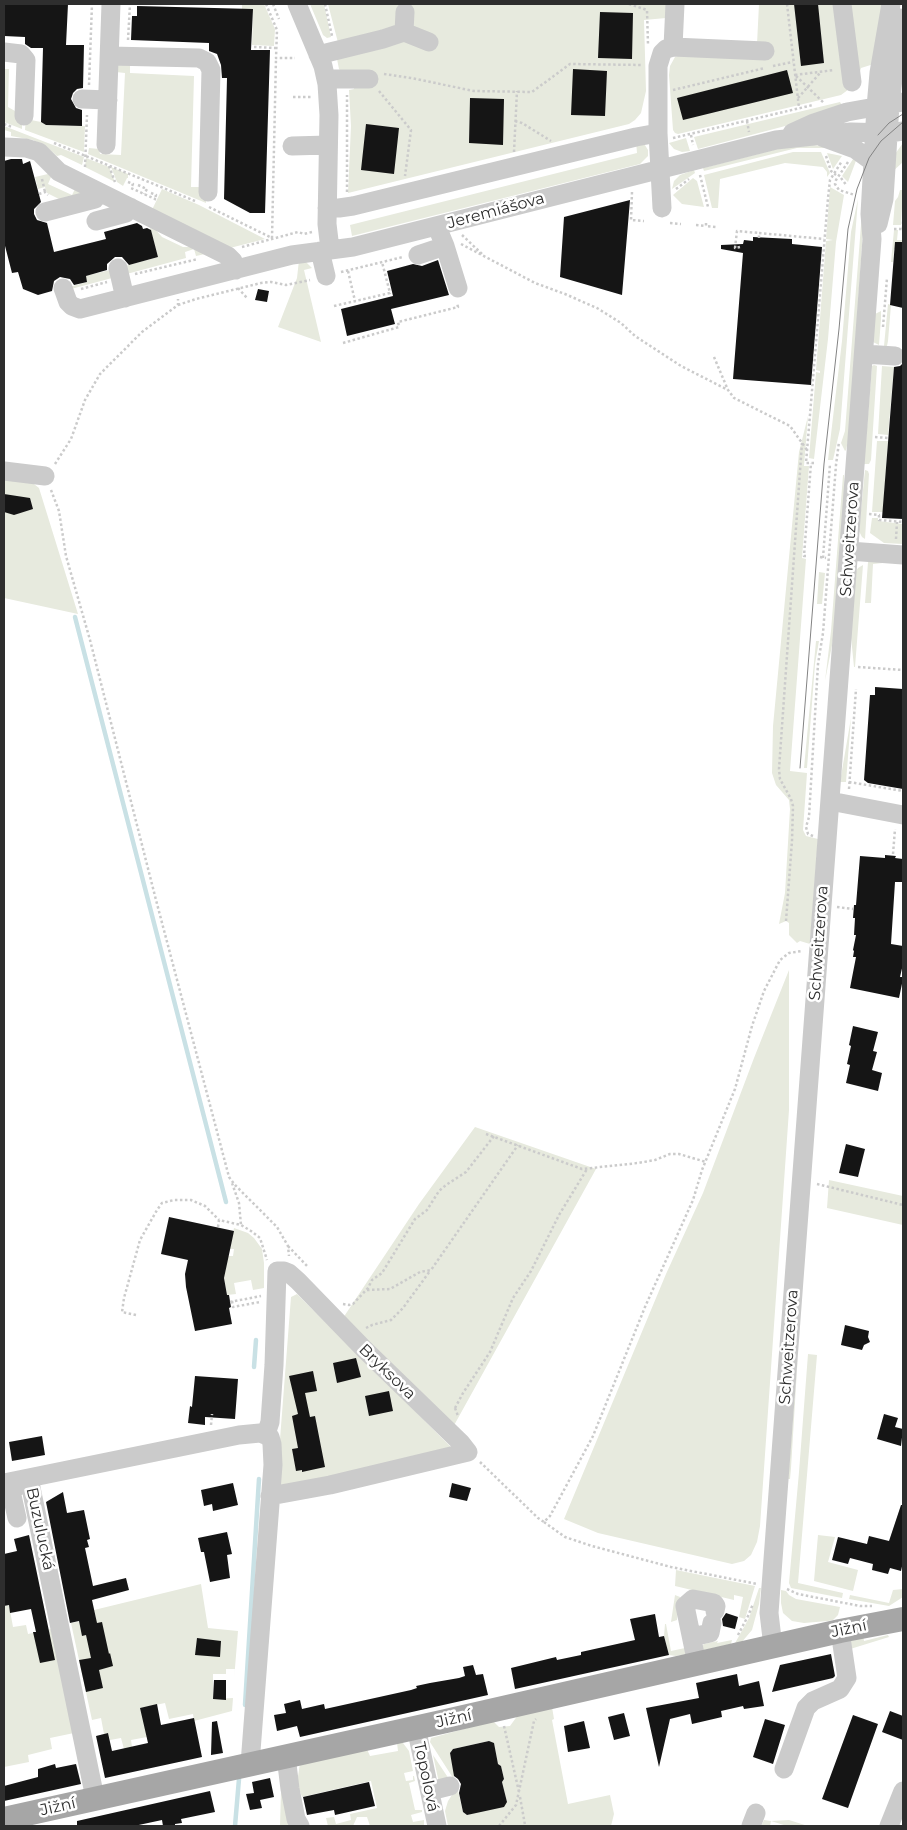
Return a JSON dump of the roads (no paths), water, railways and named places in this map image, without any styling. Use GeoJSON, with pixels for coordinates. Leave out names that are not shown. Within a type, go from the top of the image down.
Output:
{"type":"FeatureCollection","features":[{"type":"Feature","properties":{"kind":"main road","name":"Jižní"},"geometry":{"type":"LineString","coordinates":[[4,1819],[840,1631],[903,1619]]}},
{"type":"Feature","properties":{"kind":"street"},"geometry":{"type":"LineString","coordinates":[[108,157],[108,100],[119,56],[110,4]]}},
{"type":"Feature","properties":{"kind":"street"},"geometry":{"type":"LineString","coordinates":[[297,4],[326,79],[329,115],[327,234],[318,278]]}},
{"type":"Feature","properties":{"kind":"street"},"geometry":{"type":"LineString","coordinates":[[673,47],[675,4]]}},
{"type":"Feature","properties":{"kind":"street"},"geometry":{"type":"LineString","coordinates":[[842,4],[846,76]]}},
{"type":"Feature","properties":{"kind":"street","name":"Schweitzerova"},"geometry":{"type":"LineString","coordinates":[[872,239],[883,205],[889,132],[891,4]]}},
{"type":"Feature","properties":{"kind":"street","name":"Schweitzerova"},"geometry":{"type":"LineString","coordinates":[[890,105],[901,31],[901,4]]}},
{"type":"Feature","properties":{"kind":"street"},"geometry":{"type":"LineString","coordinates":[[404,32],[405,12]]}},
{"type":"Feature","properties":{"kind":"street"},"geometry":{"type":"LineString","coordinates":[[318,55],[404,32],[429,42]]}},
{"type":"Feature","properties":{"kind":"street"},"geometry":{"type":"LineString","coordinates":[[662,215],[661,169],[665,136],[659,60],[666,49],[673,47],[765,51]]}},
{"type":"Feature","properties":{"kind":"street"},"geometry":{"type":"LineString","coordinates":[[4,52],[21,54],[26,60],[20,122]]}},
{"type":"Feature","properties":{"kind":"street"},"geometry":{"type":"LineString","coordinates":[[119,56],[199,58],[210,66],[204,200]]}},
{"type":"Feature","properties":{"kind":"street"},"geometry":{"type":"LineString","coordinates":[[326,79],[369,79]]}},
{"type":"Feature","properties":{"kind":"street"},"geometry":{"type":"LineString","coordinates":[[86,99],[108,100]]}},
{"type":"Feature","properties":{"kind":"street","name":"Jeremiášova"},"geometry":{"type":"LineString","coordinates":[[776,140],[814,123],[844,113],[890,105]]}},
{"type":"Feature","properties":{"kind":"street","name":"Jeremiášova"},"geometry":{"type":"LineString","coordinates":[[68,290],[68,302],[80,309],[175,286],[237,279],[292,255],[353,247],[776,140],[851,132],[889,132]]}},
{"type":"Feature","properties":{"kind":"street","name":"Schweitzerova"},"geometry":{"type":"LineString","coordinates":[[773,1647],[769,1613],[864,354],[872,239],[870,214],[873,162],[889,132]]}},
{"type":"Feature","properties":{"kind":"street"},"geometry":{"type":"LineString","coordinates":[[327,208],[353,206],[636,137],[665,136]]}},
{"type":"Feature","properties":{"kind":"street","name":"Jeremiášova"},"geometry":{"type":"LineString","coordinates":[[819,136],[855,149],[873,162]]}},
{"type":"Feature","properties":{"kind":"street"},"geometry":{"type":"LineString","coordinates":[[292,146],[328,145]]}},
{"type":"Feature","properties":{"kind":"street"},"geometry":{"type":"LineString","coordinates":[[4,147],[26,148],[39,152],[59,172],[228,256],[233,261],[237,279]]}},
{"type":"Feature","properties":{"kind":"street"},"geometry":{"type":"LineString","coordinates":[[45,212],[95,199],[99,192]]}},
{"type":"Feature","properties":{"kind":"street"},"geometry":{"type":"LineString","coordinates":[[96,221],[126,213],[128,206]]}},
{"type":"Feature","properties":{"kind":"street"},"geometry":{"type":"LineString","coordinates":[[437,227],[452,244],[458,288]]}},
{"type":"Feature","properties":{"kind":"street"},"geometry":{"type":"LineString","coordinates":[[418,255],[452,244]]}},
{"type":"Feature","properties":{"kind":"street"},"geometry":{"type":"LineString","coordinates":[[120,275],[125,298]]}},
{"type":"Feature","properties":{"kind":"street"},"geometry":{"type":"LineString","coordinates":[[864,354],[894,356]]}},
{"type":"Feature","properties":{"kind":"street"},"geometry":{"type":"LineString","coordinates":[[4,471],[45,476]]}},
{"type":"Feature","properties":{"kind":"street"},"geometry":{"type":"LineString","coordinates":[[849,551],[900,550]]}},
{"type":"Feature","properties":{"kind":"street"},"geometry":{"type":"LineString","coordinates":[[830,801],[900,818]]}},
{"type":"Feature","properties":{"kind":"street","name":"Bryksova"},"geometry":{"type":"LineString","coordinates":[[269,1439],[277,1271],[289,1273],[468,1452],[330,1485],[270,1496]]}},
{"type":"Feature","properties":{"kind":"street","name":"Buzulucká"},"geometry":{"type":"LineString","coordinates":[[95,1798],[29,1478],[236,1436],[256,1433],[269,1439]]}},
{"type":"Feature","properties":{"kind":"street"},"geometry":{"type":"LineString","coordinates":[[250,1764],[273,1465],[269,1439]]}},
{"type":"Feature","properties":{"kind":"street"},"geometry":{"type":"LineString","coordinates":[[4,1483],[29,1478]]}},
{"type":"Feature","properties":{"kind":"street"},"geometry":{"type":"LineString","coordinates":[[17,1518],[11,1491],[29,1478]]}},
{"type":"Feature","properties":{"kind":"street"},"geometry":{"type":"LineString","coordinates":[[692,1637],[710,1633],[716,1606],[714,1602],[693,1599],[685,1606],[697,1664]]}},
{"type":"Feature","properties":{"kind":"street"},"geometry":{"type":"LineString","coordinates":[[784,1769],[806,1708],[813,1701],[840,1688],[847,1678],[840,1631]]}},
{"type":"Feature","properties":{"kind":"street","name":"Topolová"},"geometry":{"type":"LineString","coordinates":[[416,1727],[437,1826]]}},
{"type":"Feature","properties":{"kind":"street"},"geometry":{"type":"LineString","coordinates":[[286,1756],[290,1789],[296,1819],[300,1826]]}},
{"type":"Feature","properties":{"kind":"street"},"geometry":{"type":"LineString","coordinates":[[430,1791],[450,1786]]}},
{"type":"Feature","properties":{"kind":"street"},"geometry":{"type":"LineString","coordinates":[[889,1826],[903,1791]]}},
{"type":"Feature","properties":{"kind":"waterway"},"geometry":{"type":"LineString","coordinates":[[75,617],[226,1202]]}},
{"type":"Feature","properties":{"kind":"waterway"},"geometry":{"type":"LineString","coordinates":[[254,1367],[256,1340]]}},
{"type":"Feature","properties":{"kind":"waterway"},"geometry":{"type":"LineString","coordinates":[[245,1705],[259,1479]]}},
{"type":"Feature","properties":{"kind":"waterway"},"geometry":{"type":"LineString","coordinates":[[235,1826],[239,1779]]}},
{"type":"Feature","properties":{"kind":"tram line"},"geometry":{"type":"LineString","coordinates":[[878,135],[889,123],[903,114]]}},
{"type":"Feature","properties":{"kind":"tram line"},"geometry":{"type":"LineString","coordinates":[[800,768],[824,464],[848,229],[857,189],[869,158],[881,141],[903,122]]}}]}
